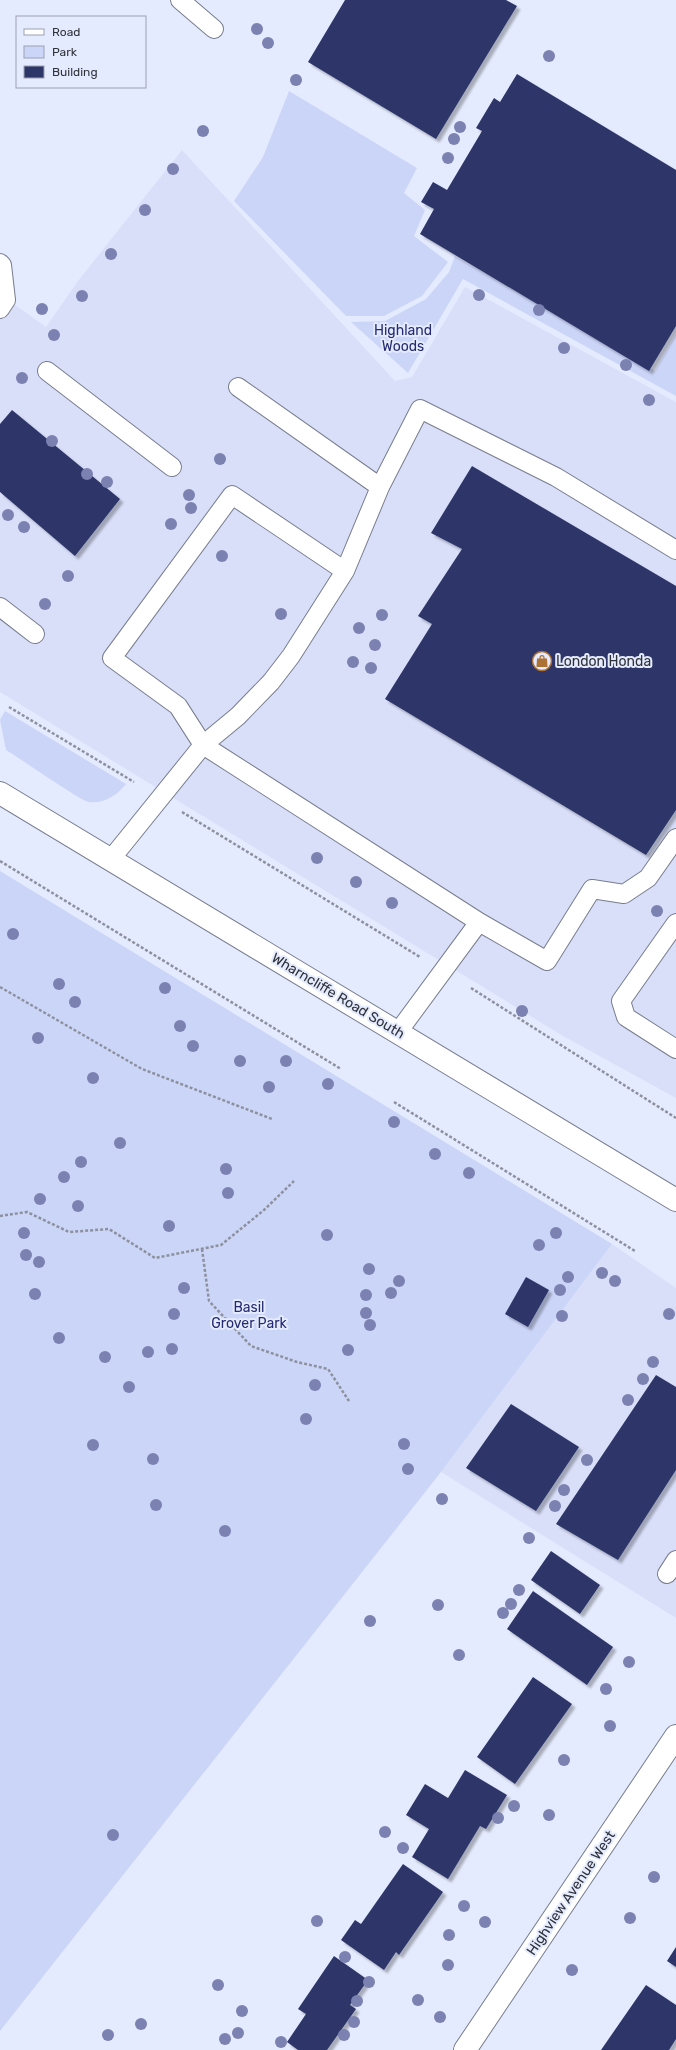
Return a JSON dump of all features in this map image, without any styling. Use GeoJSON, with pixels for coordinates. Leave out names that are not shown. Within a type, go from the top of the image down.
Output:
{"type":"FeatureCollection","features":[{"type":"Feature","properties":{"kind":"main road","name":"Wharncliffe Road South"},"geometry":{"type":"LineString","coordinates":[[0,793],[676,1200]]}},
{"type":"Feature","properties":{"kind":"main road","name":"Highview Avenue West"},"geometry":{"type":"LineString","coordinates":[[465,2050],[676,1736]]}},
{"type":"Feature","properties":{"kind":"lane"},"geometry":{"type":"LineString","coordinates":[[180,0],[214,29]]}},
{"type":"Feature","properties":{"kind":"lane"},"geometry":{"type":"LineString","coordinates":[[0,263],[2,265],[6,300],[0,309]]}},
{"type":"Feature","properties":{"kind":"lane"},"geometry":{"type":"LineString","coordinates":[[47,371],[172,467]]}},
{"type":"Feature","properties":{"kind":"lane"},"geometry":{"type":"LineString","coordinates":[[238,387],[380,487]]}},
{"type":"Feature","properties":{"kind":"lane"},"geometry":{"type":"LineString","coordinates":[[111,859],[203,745],[238,716],[271,682],[291,656],[345,571],[380,487],[420,409],[556,477],[676,550]]}},
{"type":"Feature","properties":{"kind":"lane"},"geometry":{"type":"LineString","coordinates":[[345,571],[232,495],[112,658],[178,706],[203,745],[479,922],[547,961],[592,889],[624,894],[648,878],[676,838]]}},
{"type":"Feature","properties":{"kind":"lane"},"geometry":{"type":"LineString","coordinates":[[0,607],[35,634]]}},
{"type":"Feature","properties":{"kind":"lane"},"geometry":{"type":"LineString","coordinates":[[398,1032],[479,922]]}},
{"type":"Feature","properties":{"kind":"lane"},"geometry":{"type":"LineString","coordinates":[[676,923],[621,1000],[626,1017],[676,1049]]}},
{"type":"Feature","properties":{"kind":"path"},"geometry":{"type":"LineString","coordinates":[[9,707],[134,782]]}},
{"type":"Feature","properties":{"kind":"path"},"geometry":{"type":"LineString","coordinates":[[177,808],[421,958]]}},
{"type":"Feature","properties":{"kind":"path"},"geometry":{"type":"LineString","coordinates":[[0,861],[341,1070]]}},
{"type":"Feature","properties":{"kind":"path"},"geometry":{"type":"LineString","coordinates":[[0,987],[142,1069],[272,1119]]}},
{"type":"Feature","properties":{"kind":"path"},"geometry":{"type":"LineString","coordinates":[[472,988],[676,1118]]}},
{"type":"Feature","properties":{"kind":"path"},"geometry":{"type":"LineString","coordinates":[[394,1102],[635,1251]]}},
{"type":"Feature","properties":{"kind":"path"},"geometry":{"type":"LineString","coordinates":[[0,1216],[27,1212],[69,1232],[109,1229],[155,1258],[221,1245],[264,1210],[294,1181]]}},
{"type":"Feature","properties":{"kind":"path"},"geometry":{"type":"LineString","coordinates":[[202,1249],[209,1301],[251,1346],[298,1362],[328,1369],[349,1401]]}},
{"type":"Feature","properties":{"kind":"shaded area"},"geometry":{"type":"Polygon","coordinates":[[[182,150],[395,381],[412,377],[465,287],[676,402],[676,1098],[563,1036],[0,692],[0,294],[46,327],[78,281],[182,150]]]}},
{"type":"Feature","properties":{"kind":"shaded area"},"geometry":{"type":"Polygon","coordinates":[[[612,1244],[676,1288],[676,1618],[441,1472],[612,1244]]]}},
{"type":"Feature","properties":{"kind":"green space"},"geometry":{"type":"Polygon","coordinates":[[[289,91],[417,168],[404,193],[425,210],[414,236],[448,262],[422,296],[384,316],[346,316],[234,201],[263,157],[289,91]]]}},
{"type":"Feature","properties":{"kind":"green space","name":"Highland Woods"},"geometry":{"type":"Polygon","coordinates":[[[455,256],[655,371],[676,334],[676,396],[463,279],[408,373],[351,322],[385,321],[426,299],[449,272],[455,256]]]}},
{"type":"Feature","properties":{"kind":"green space"},"geometry":{"type":"Polygon","coordinates":[[[5,711],[126,784],[115,795],[100,802],[89,802],[75,795],[6,750],[0,720],[5,711]]]}},
{"type":"Feature","properties":{"kind":"green space","name":"Basil Grover Park"},"geometry":{"type":"Polygon","coordinates":[[[0,871],[612,1244],[441,1472],[0,2031],[0,871]]]}},
{"type":"Feature","properties":{"kind":"building"},"geometry":{"type":"Polygon","coordinates":[[[345,0],[506,0],[517,6],[436,139],[308,62],[345,0]]]}},
{"type":"Feature","properties":{"kind":"building"},"geometry":{"type":"Polygon","coordinates":[[[517,74],[676,170],[676,326],[649,371],[420,234],[434,209],[421,202],[433,182],[447,190],[482,131],[476,128],[494,98],[500,102],[517,74]]]}},
{"type":"Feature","properties":{"kind":"building"},"geometry":{"type":"Polygon","coordinates":[[[12,410],[120,499],[75,556],[0,492],[0,424],[12,410]]]}},
{"type":"Feature","properties":{"kind":"building","name":"London Honda"},"geometry":{"type":"Polygon","coordinates":[[[472,466],[676,586],[676,810],[646,855],[385,699],[432,624],[418,616],[462,549],[431,533],[472,466]]]}},
{"type":"Feature","properties":{"kind":"building"},"geometry":{"type":"Polygon","coordinates":[[[526,1277],[549,1290],[528,1327],[505,1314],[526,1277]]]}},
{"type":"Feature","properties":{"kind":"building"},"geometry":{"type":"Polygon","coordinates":[[[656,1375],[676,1387],[676,1470],[618,1560],[556,1524],[656,1375]]]}},
{"type":"Feature","properties":{"kind":"building"},"geometry":{"type":"Polygon","coordinates":[[[511,1404],[579,1447],[536,1511],[466,1468],[511,1404]]]}},
{"type":"Feature","properties":{"kind":"building"},"geometry":{"type":"Polygon","coordinates":[[[551,1551],[600,1585],[580,1614],[531,1580],[551,1551]]]}},
{"type":"Feature","properties":{"kind":"building"},"geometry":{"type":"Polygon","coordinates":[[[533,1591],[613,1647],[587,1685],[507,1629],[533,1591]]]}},
{"type":"Feature","properties":{"kind":"building"},"geometry":{"type":"Polygon","coordinates":[[[533,1677],[572,1704],[515,1784],[477,1757],[533,1677]]]}},
{"type":"Feature","properties":{"kind":"building"},"geometry":{"type":"Polygon","coordinates":[[[465,1770],[507,1795],[486,1829],[480,1826],[448,1879],[412,1857],[429,1829],[406,1815],[425,1784],[448,1798],[465,1770]]]}},
{"type":"Feature","properties":{"kind":"building"},"geometry":{"type":"Polygon","coordinates":[[[403,1864],[443,1892],[399,1955],[396,1952],[384,1970],[341,1940],[355,1920],[361,1924],[403,1864]]]}},
{"type":"Feature","properties":{"kind":"building"},"geometry":{"type":"Polygon","coordinates":[[[676,1947],[676,1967],[667,1961],[676,1947]]]}},
{"type":"Feature","properties":{"kind":"building"},"geometry":{"type":"Polygon","coordinates":[[[334,1956],[368,1980],[350,2005],[356,2009],[327,2050],[298,2050],[287,2042],[306,2014],[298,2009],[334,1956]]]}},
{"type":"Feature","properties":{"kind":"building"},"geometry":{"type":"Polygon","coordinates":[[[646,1985],[676,2005],[676,2039],[669,2050],[601,2050],[646,1985]]]}},
{"type":"Feature","properties":{"kind":"place","name":"London Honda"},"geometry":{"type":"Point","coordinates":[542,661]}}]}
